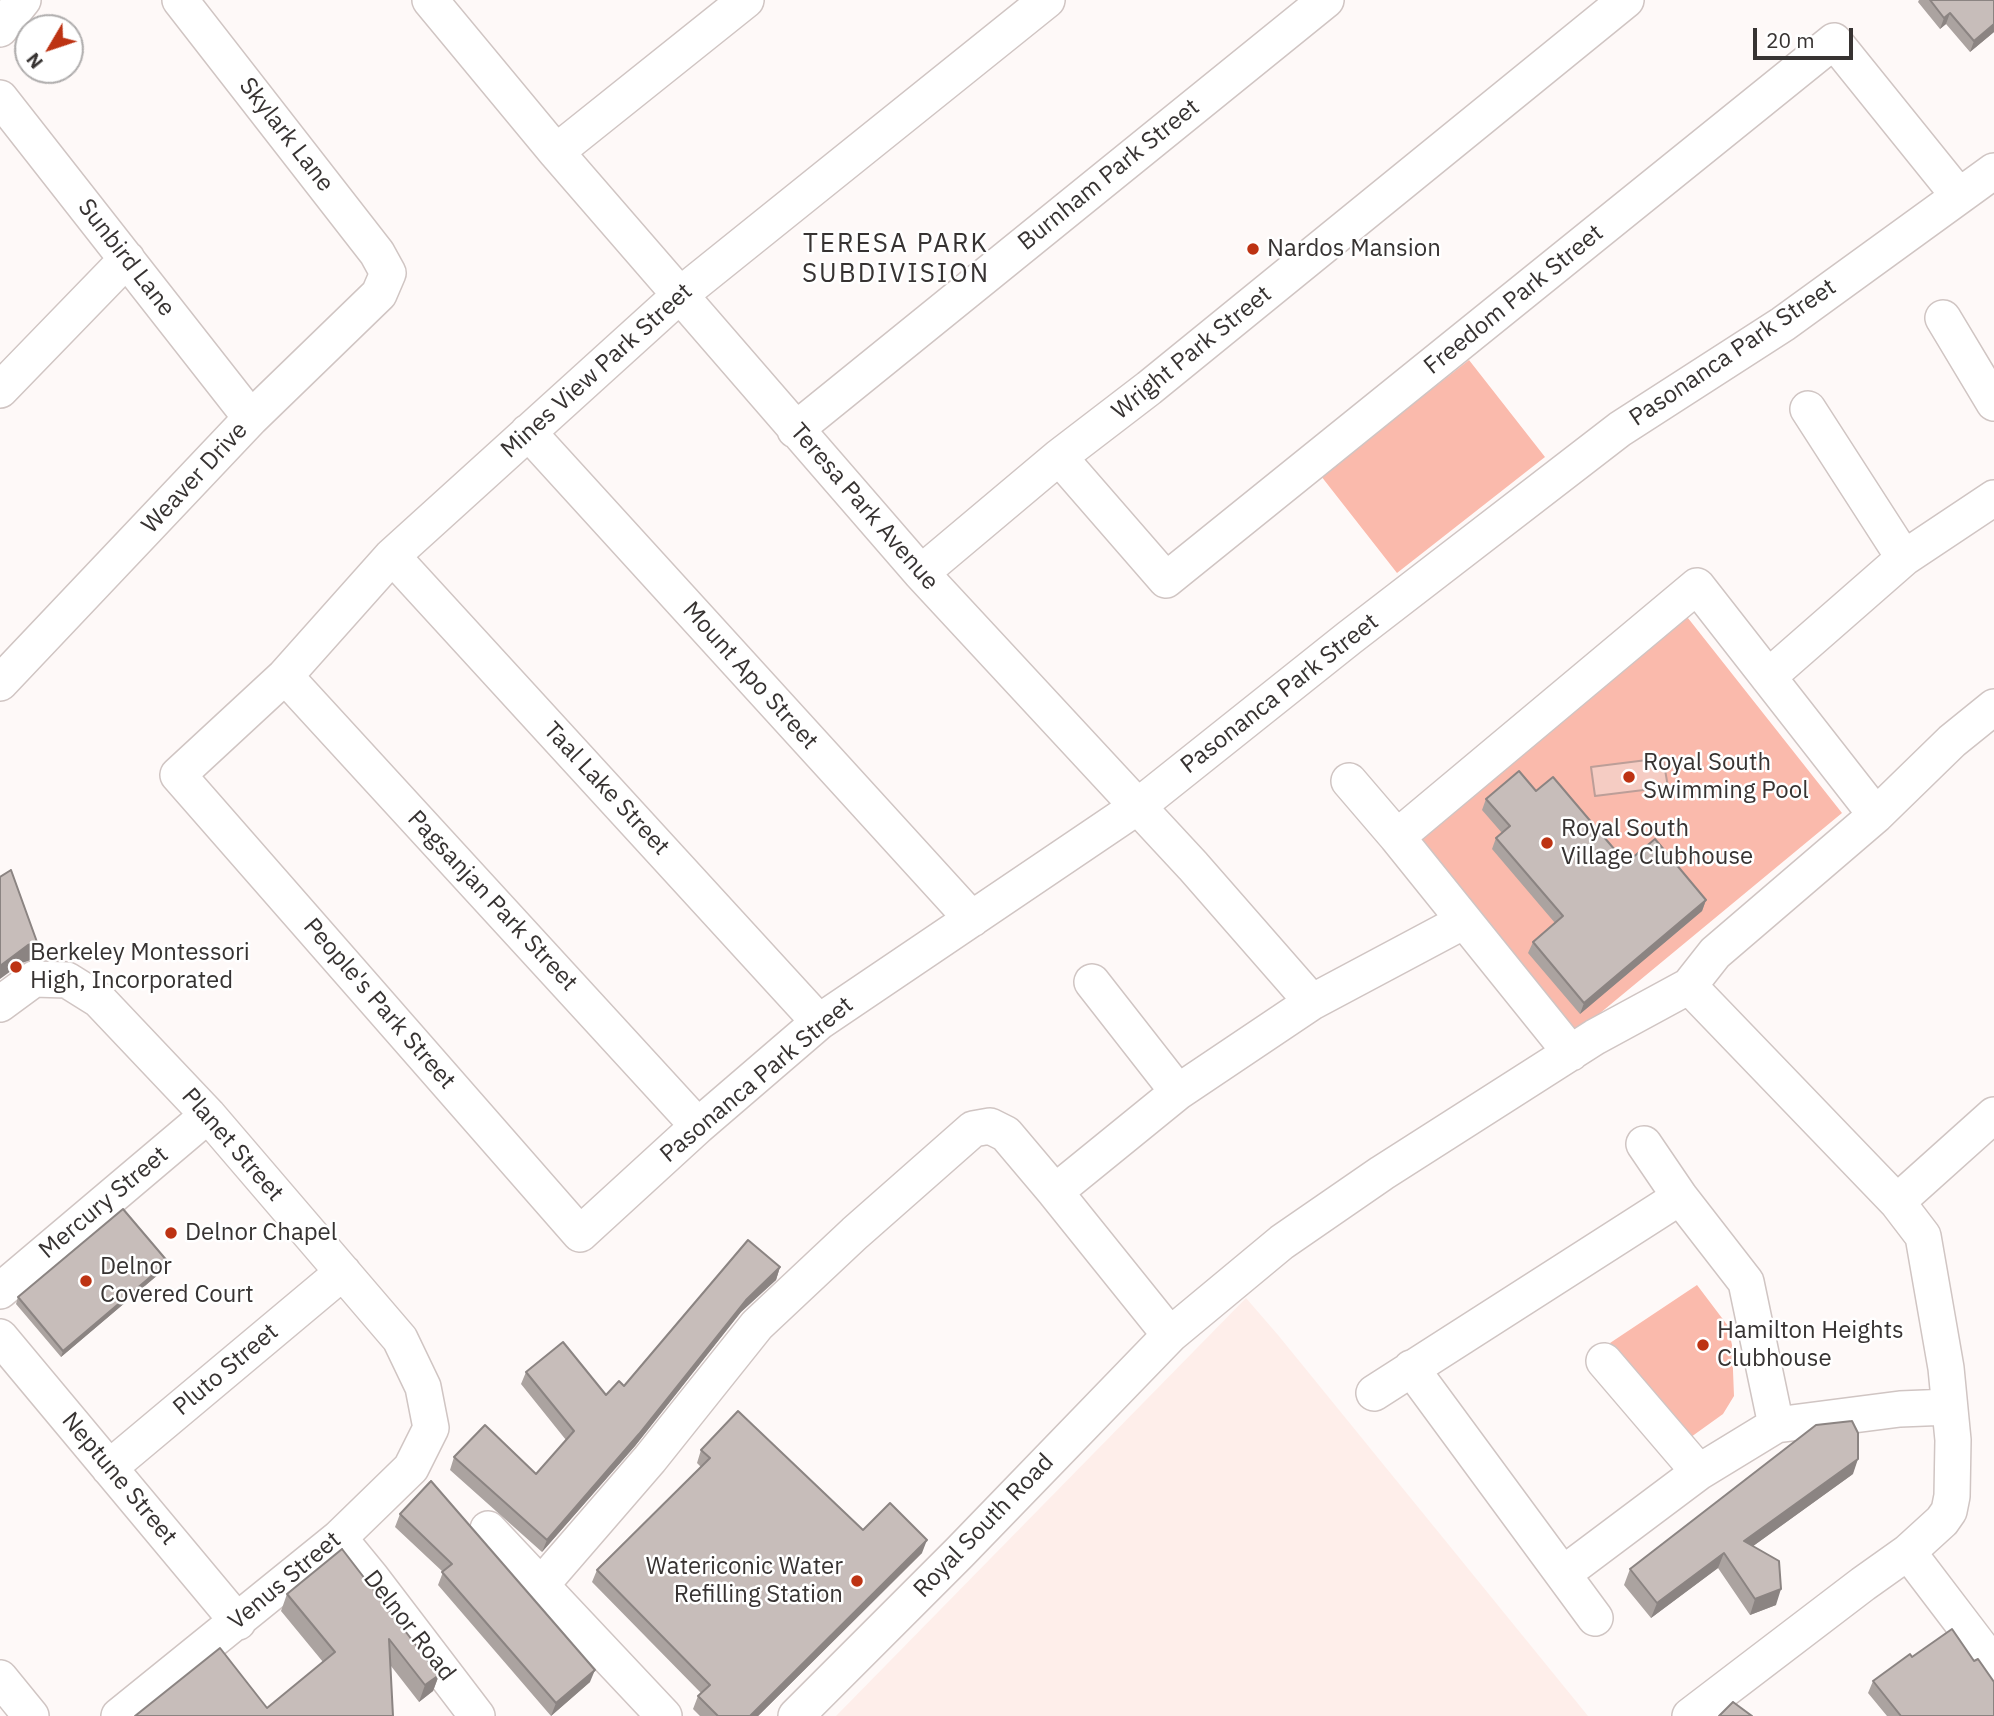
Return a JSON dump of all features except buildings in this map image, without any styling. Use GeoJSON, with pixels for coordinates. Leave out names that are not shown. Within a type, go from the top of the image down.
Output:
{"type":"FeatureCollection","features":[{"type":"Feature","properties":{"kind":"street"},"geometry":{"type":"LineString","coordinates":[[0,29],[23,0]]}},
{"type":"Feature","properties":{"kind":"street","name":"Skylark Lane"},"geometry":{"type":"LineString","coordinates":[[180,0],[377,253],[388,274]]}},
{"type":"Feature","properties":{"kind":"street"},"geometry":{"type":"LineString","coordinates":[[556,152],[746,0]]}},
{"type":"Feature","properties":{"kind":"street","name":"Mines View Park Street"},"geometry":{"type":"LineString","coordinates":[[178,775],[285,676],[392,556],[680,295],[1047,0]]}},
{"type":"Feature","properties":{"kind":"street","name":"Burnham Park Street"},"geometry":{"type":"LineString","coordinates":[[795,430],[1326,0]]}},
{"type":"Feature","properties":{"kind":"street","name":"Wright Park Street"},"geometry":{"type":"LineString","coordinates":[[921,573],[1059,457],[1149,388],[1626,0]]}},
{"type":"Feature","properties":{"kind":"street","name":"Teresa Park Avenue"},"geometry":{"type":"LineString","coordinates":[[439,3],[556,152],[795,430],[921,573],[1193,866],[1311,1002]]}},
{"type":"Feature","properties":{"kind":"street","name":"Freedom Park Street"},"geometry":{"type":"LineString","coordinates":[[1059,457],[1166,580],[1834,41],[1959,196]]}},
{"type":"Feature","properties":{"kind":"street","name":"Sunbird Lane"},"geometry":{"type":"LineString","coordinates":[[0,98],[251,418]]}},
{"type":"Feature","properties":{"kind":"street","name":"Pasonanca Park Street"},"geometry":{"type":"LineString","coordinates":[[580,1234],[698,1126],[819,1022],[1137,807],[1338,647],[1620,429],[1783,324],[1994,171]]}},
{"type":"Feature","properties":{"kind":"street"},"geometry":{"type":"LineString","coordinates":[[0,390],[127,259]]}},
{"type":"Feature","properties":{"kind":"street","name":"Weaver Drive"},"geometry":{"type":"LineString","coordinates":[[0,683],[251,418],[379,294],[388,274]]}},
{"type":"Feature","properties":{"kind":"street"},"geometry":{"type":"LineString","coordinates":[[1942,318],[1994,403]]}},
{"type":"Feature","properties":{"kind":"street"},"geometry":{"type":"LineString","coordinates":[[1808,409],[1904,558]]}},
{"type":"Feature","properties":{"kind":"street","name":"Mount Apo Street"},"geometry":{"type":"LineString","coordinates":[[528,432],[972,919]]}},
{"type":"Feature","properties":{"kind":"street"},"geometry":{"type":"LineString","coordinates":[[1768,677],[1904,558],[1994,498]]}},
{"type":"Feature","properties":{"kind":"street","name":"Taal Lake Street"},"geometry":{"type":"LineString","coordinates":[[392,556],[819,1022]]}},
{"type":"Feature","properties":{"kind":"street"},"geometry":{"type":"LineString","coordinates":[[1397,837],[1696,586],[1877,815]]}},
{"type":"Feature","properties":{"kind":"street","name":"Pagsanjan Park Street"},"geometry":{"type":"LineString","coordinates":[[285,676],[698,1126]]}},
{"type":"Feature","properties":{"kind":"street"},"geometry":{"type":"LineString","coordinates":[[1690,1716],[1908,1552],[1942,1521],[1949,1511],[1952,1496],[1953,1440],[1946,1368],[1923,1236],[1897,1202],[1689,986],[1715,953],[1877,815],[1952,741],[1994,707]]}},
{"type":"Feature","properties":{"kind":"street","name":"People's Park Street"},"geometry":{"type":"LineString","coordinates":[[178,775],[580,1234]]}},
{"type":"Feature","properties":{"kind":"street"},"geometry":{"type":"LineString","coordinates":[[1349,781],[1571,1053]]}},
{"type":"Feature","properties":{"kind":"street"},"geometry":{"type":"LineString","coordinates":[[1055,1192],[1178,1093],[1311,1002],[1464,921]]}},
{"type":"Feature","properties":{"kind":"street","name":"Planet Street"},"geometry":{"type":"LineString","coordinates":[[0,1004],[34,979],[67,980],[99,1000],[208,1115],[400,1339],[423,1387],[431,1428]]}},
{"type":"Feature","properties":{"kind":"street"},"geometry":{"type":"LineString","coordinates":[[1092,982],[1178,1093]]}},
{"type":"Feature","properties":{"kind":"street","name":"Royal South Road"},"geometry":{"type":"LineString","coordinates":[[796,1716],[959,1553],[1170,1335],[1282,1242],[1382,1173],[1595,1037],[1689,986]]}},
{"type":"Feature","properties":{"kind":"street","name":"Mercury Street"},"geometry":{"type":"LineString","coordinates":[[0,1291],[208,1115]]}},
{"type":"Feature","properties":{"kind":"street"},"geometry":{"type":"LineString","coordinates":[[1897,1202],[1994,1115]]}},
{"type":"Feature","properties":{"kind":"street"},"geometry":{"type":"LineString","coordinates":[[541,1585],[650,1459],[757,1325],[855,1233],[973,1129],[990,1126],[1006,1134],[1170,1335]]}},
{"type":"Feature","properties":{"kind":"street"},"geometry":{"type":"LineString","coordinates":[[1644,1144],[1680,1197],[1746,1282],[1776,1425]]}},
{"type":"Feature","properties":{"kind":"street"},"geometry":{"type":"LineString","coordinates":[[1374,1393],[1680,1197]]}},
{"type":"Feature","properties":{"kind":"street","name":"Pluto Street"},"geometry":{"type":"LineString","coordinates":[[110,1468],[343,1272]]}},
{"type":"Feature","properties":{"kind":"street","name":"Neptune Street"},"geometry":{"type":"LineString","coordinates":[[0,1337],[238,1622]]}},
{"type":"Feature","properties":{"kind":"street"},"geometry":{"type":"LineString","coordinates":[[1604,1361],[1699,1472]]}},
{"type":"Feature","properties":{"kind":"street"},"geometry":{"type":"LineString","coordinates":[[1411,1368],[1595,1618]]}},
{"type":"Feature","properties":{"kind":"street"},"geometry":{"type":"LineString","coordinates":[[1563,1574],[1699,1472],[1776,1425],[1900,1409],[1949,1407]]}},
{"type":"Feature","properties":{"kind":"street","name":"Venus Street"},"geometry":{"type":"LineString","coordinates":[[120,1716],[339,1538],[411,1468],[431,1428]]}},
{"type":"Feature","properties":{"kind":"street"},"geometry":{"type":"LineString","coordinates":[[488,1529],[664,1716]]}},
{"type":"Feature","properties":{"kind":"street","name":"Delnor Road"},"geometry":{"type":"LineString","coordinates":[[339,1538],[477,1716]]}},
{"type":"Feature","properties":{"kind":"street"},"geometry":{"type":"LineString","coordinates":[[1908,1552],[1994,1665]]}},
{"type":"Feature","properties":{"kind":"street"},"geometry":{"type":"LineString","coordinates":[[0,1678],[31,1716]]}},
{"type":"Feature","properties":{"kind":"shaded area"},"geometry":{"type":"Polygon","coordinates":[[[1469,360],[1545,457],[1397,573],[1321,476],[1469,360]]]}},
{"type":"Feature","properties":{"kind":"shaded area"},"geometry":{"type":"Polygon","coordinates":[[[1684,613],[1842,813],[1576,1033],[1420,841],[1684,613]]]}},
{"type":"Feature","properties":{"kind":"shaded area","name":"Royal South Swimming Pool"},"geometry":{"type":"Polygon","coordinates":[[[1663,758],[1668,787],[1595,796],[1591,767],[1663,758]]]}},
{"type":"Feature","properties":{"kind":"shaded area"},"geometry":{"type":"Polygon","coordinates":[[[1697,1285],[1728,1326],[1732,1345],[1734,1396],[1723,1414],[1691,1437],[1681,1436],[1610,1343],[1697,1285]]]}},
{"type":"Feature","properties":{"kind":"shaded area"},"geometry":{"type":"Polygon","coordinates":[[[1246,1298],[1588,1716],[836,1716],[1246,1298]]]}},
{"type":"Feature","properties":{"kind":"place","name":"Nardos Mansion"},"geometry":{"type":"Point","coordinates":[1253,249]}},
{"type":"Feature","properties":{"kind":"place","name":"Royal South Swimming Pool"},"geometry":{"type":"Point","coordinates":[1629,777]}},
{"type":"Feature","properties":{"kind":"place","name":"Royal South Village Clubhouse"},"geometry":{"type":"Point","coordinates":[1547,843]}},
{"type":"Feature","properties":{"kind":"place","name":"Berkeley Montessori High, Incorporated"},"geometry":{"type":"Point","coordinates":[16,967]}},
{"type":"Feature","properties":{"kind":"place","name":"Delnor Chapel"},"geometry":{"type":"Point","coordinates":[171,1233]}},
{"type":"Feature","properties":{"kind":"place","name":"Delnor Covered Court"},"geometry":{"type":"Point","coordinates":[86,1281]}},
{"type":"Feature","properties":{"kind":"place","name":"Hamilton Heights Clubhouse"},"geometry":{"type":"Point","coordinates":[1703,1345]}},
{"type":"Feature","properties":{"kind":"place","name":"Watericonic Water Refilling Station"},"geometry":{"type":"Point","coordinates":[857,1581]}},
{"type":"Feature","properties":{"kind":"district","name":"TERESA PARK SUBDIVISION"},"geometry":{"type":"Point","coordinates":[896,259]}}]}
